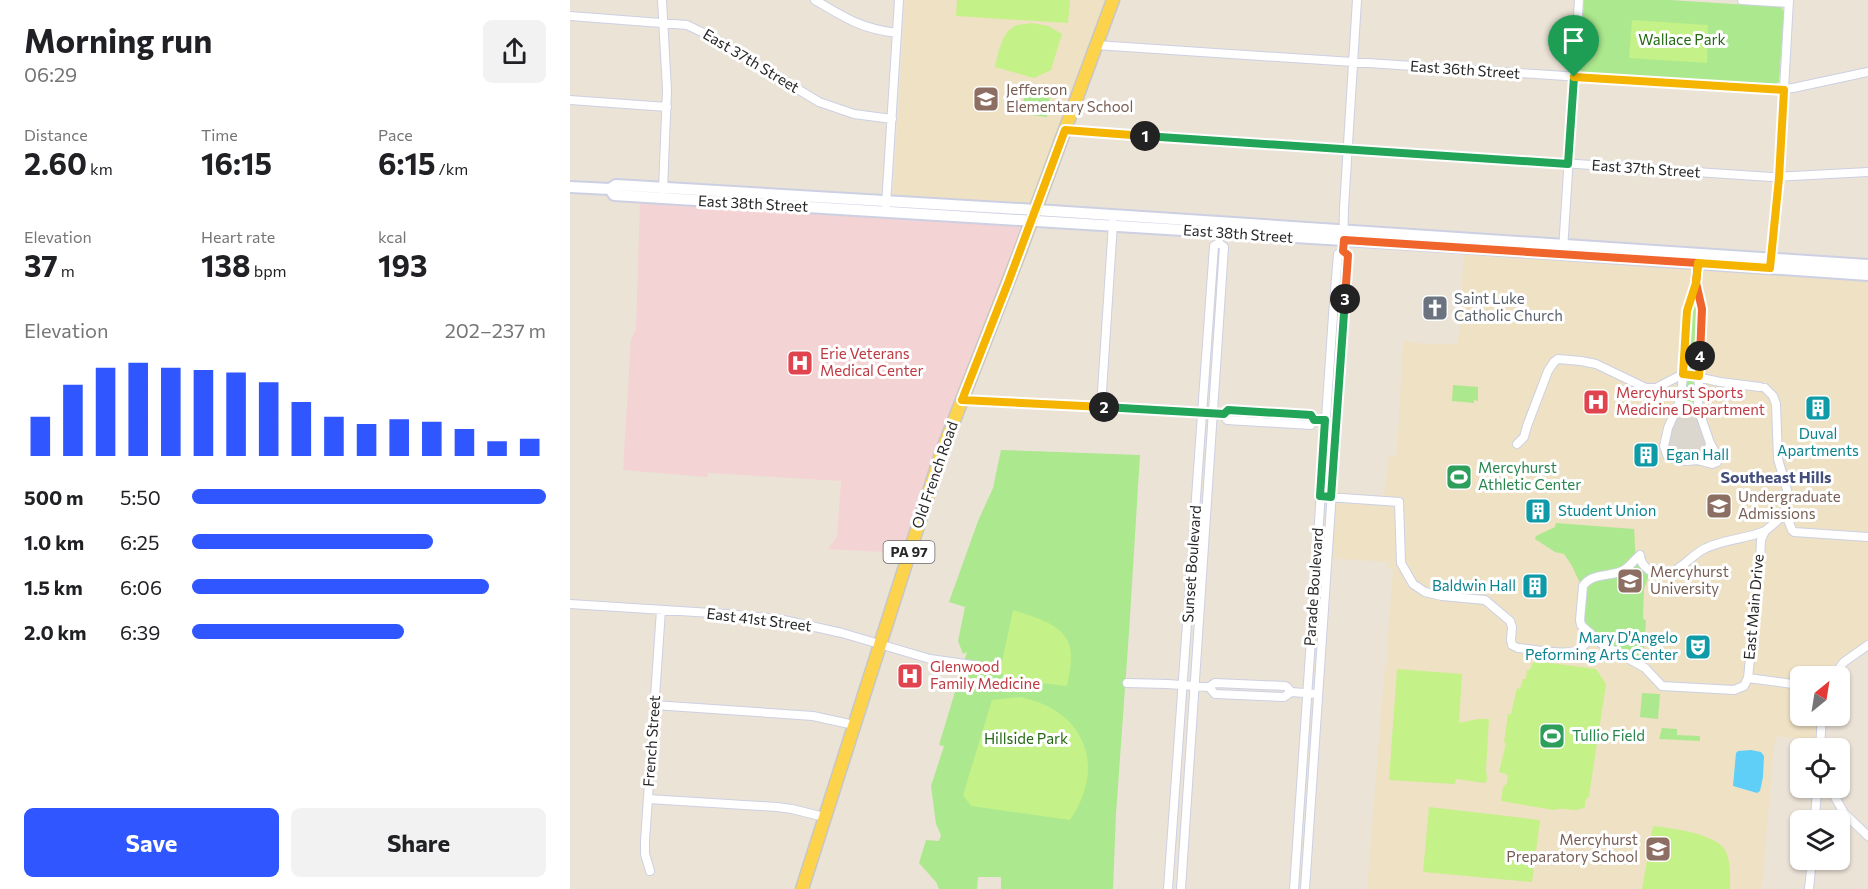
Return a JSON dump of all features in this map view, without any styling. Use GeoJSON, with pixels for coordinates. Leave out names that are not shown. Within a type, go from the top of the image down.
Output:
{"type":"FeatureCollection","features":[{"type":"Feature","properties":{"kind":"main road","name":"Old French Road"},"geometry":{"type":"LineString","coordinates":[[802,889],[935,471],[1034,215],[1113,0]]}},
{"type":"Feature","properties":{"kind":"main road","name":"East 38th Street"},"geometry":{"type":"LineString","coordinates":[[570,187],[610,189],[616,185],[663,193],[1113,220],[1220,233],[1343,241],[1563,250],[1771,263],[1868,265]]}},
{"type":"Feature","properties":{"kind":"main road","name":"East 38th Street"},"geometry":{"type":"LineString","coordinates":[[1771,263],[1868,275]]}},
{"type":"Feature","properties":{"kind":"street"},"geometry":{"type":"LineString","coordinates":[[662,0],[667,107],[663,193]]}},
{"type":"Feature","properties":{"kind":"street"},"geometry":{"type":"LineString","coordinates":[[815,0],[857,25],[897,33]]}},
{"type":"Feature","properties":{"kind":"street"},"geometry":{"type":"LineString","coordinates":[[886,207],[899,0]]}},
{"type":"Feature","properties":{"kind":"street"},"geometry":{"type":"LineString","coordinates":[[1343,241],[1357,0]]}},
{"type":"Feature","properties":{"kind":"street"},"geometry":{"type":"LineString","coordinates":[[1563,250],[1579,0]]}},
{"type":"Feature","properties":{"kind":"street"},"geometry":{"type":"LineString","coordinates":[[1742,0],[1789,2],[1779,178],[1771,263]]}},
{"type":"Feature","properties":{"kind":"street","name":"East 37th Street"},"geometry":{"type":"LineString","coordinates":[[570,16],[687,25],[703,32],[827,105],[854,114],[892,118]]}},
{"type":"Feature","properties":{"kind":"street","name":"East 36th Street"},"geometry":{"type":"LineString","coordinates":[[1096,45],[1784,90],[1868,72]]}},
{"type":"Feature","properties":{"kind":"street"},"geometry":{"type":"LineString","coordinates":[[570,100],[667,107]]}},
{"type":"Feature","properties":{"kind":"street","name":"East 37th Street"},"geometry":{"type":"LineString","coordinates":[[1065,130],[1779,178],[1868,172]]}},
{"type":"Feature","properties":{"kind":"street"},"geometry":{"type":"LineString","coordinates":[[1101,407],[1113,220]]}},
{"type":"Feature","properties":{"kind":"street","name":"Sunset Boulevard"},"geometry":{"type":"LineString","coordinates":[[1168,889],[1214,246],[1220,233]]}},
{"type":"Feature","properties":{"kind":"street","name":"Sunset Boulevard"},"geometry":{"type":"LineString","coordinates":[[1181,889],[1224,247],[1220,233]]}},
{"type":"Feature","properties":{"kind":"street","name":"Parade Boulevard"},"geometry":{"type":"LineString","coordinates":[[1294,889],[1325,420],[1337,263],[1343,241]]}},
{"type":"Feature","properties":{"kind":"street","name":"Parade Boulevard"},"geometry":{"type":"LineString","coordinates":[[1305,889],[1348,255],[1343,241]]}},
{"type":"Feature","properties":{"kind":"street"},"geometry":{"type":"LineString","coordinates":[[1696,283],[1702,309],[1698,403],[1710,443],[1718,458],[1717,462],[1712,464],[1671,458],[1667,455],[1664,446],[1678,403],[1683,374],[1687,311],[1696,283],[1699,258]]}},
{"type":"Feature","properties":{"kind":"street"},"geometry":{"type":"LineString","coordinates":[[1518,444],[1524,437],[1548,371],[1558,359],[1596,364],[1646,388],[1656,388],[1683,374],[1762,388],[1773,396],[1776,404],[1778,459],[1787,490],[1785,512],[1791,530],[1868,537]]}},
{"type":"Feature","properties":{"kind":"street"},"geometry":{"type":"LineString","coordinates":[[962,400],[1203,412],[1224,414],[1227,420],[1311,425],[1314,420],[1337,421]]}},
{"type":"Feature","properties":{"kind":"street"},"geometry":{"type":"LineString","coordinates":[[1697,460],[1707,453],[1710,443]]}},
{"type":"Feature","properties":{"kind":"street"},"geometry":{"type":"LineString","coordinates":[[1320,496],[1399,502],[1401,563],[1413,584],[1425,592],[1442,596],[1485,600],[1510,621],[1512,645],[1518,648],[1557,652],[1575,651],[1593,637],[1581,625],[1580,620],[1584,583],[1600,575],[1625,570],[1640,555],[1641,562],[1653,572],[1672,573],[1706,548],[1751,537],[1765,531],[1785,512]]}},
{"type":"Feature","properties":{"kind":"street","name":"East Main Drive"},"geometry":{"type":"LineString","coordinates":[[1593,637],[1611,650],[1645,668],[1662,686],[1734,690],[1744,686],[1748,678],[1761,540],[1765,531]]}},
{"type":"Feature","properties":{"kind":"street","name":"East 41st Street"},"geometry":{"type":"LineString","coordinates":[[570,604],[779,619],[842,633],[930,659],[979,666]]}},
{"type":"Feature","properties":{"kind":"street","name":"French Street"},"geometry":{"type":"LineString","coordinates":[[650,871],[645,854],[661,610]]}},
{"type":"Feature","properties":{"kind":"street"},"geometry":{"type":"LineString","coordinates":[[1841,666],[1868,645]]}},
{"type":"Feature","properties":{"kind":"street"},"geometry":{"type":"LineString","coordinates":[[1748,678],[1790,684]]}},
{"type":"Feature","properties":{"kind":"street"},"geometry":{"type":"LineString","coordinates":[[1127,683],[1209,687],[1215,694],[1284,697],[1291,692],[1318,694]]}},
{"type":"Feature","properties":{"kind":"street"},"geometry":{"type":"LineString","coordinates":[[654,705],[798,715],[854,725]]}},
{"type":"Feature","properties":{"kind":"street"},"geometry":{"type":"LineString","coordinates":[[1836,798],[1844,813],[1868,836]]}},
{"type":"Feature","properties":{"kind":"street"},"geometry":{"type":"LineString","coordinates":[[648,799],[777,807],[824,817]]}},
{"type":"Feature","properties":{"kind":"street"},"geometry":{"type":"LineString","coordinates":[[1809,889],[1811,870]]}},
{"type":"Feature","properties":{"kind":"shaded area","name":"Jefferson Elementary School"},"geometry":{"type":"Polygon","coordinates":[[[905,0],[1109,0],[1033,205],[895,198],[893,196],[905,0]]]}},
{"type":"Feature","properties":{"kind":"shaded area","name":"Erie Veterans Medical Center"},"geometry":{"type":"Polygon","coordinates":[[[640,200],[1022,225],[1024,229],[944,428],[902,553],[828,549],[837,537],[841,481],[708,473],[707,477],[623,470],[631,339],[636,329],[640,200]]]}},
{"type":"Feature","properties":{"kind":"shaded area","name":"Mercyhurst University"},"geometry":{"type":"Polygon","coordinates":[[[1464,253],[1868,279],[1868,639],[1834,666],[1790,666],[1790,726],[1817,726],[1816,738],[1777,736],[1776,744],[1774,744],[1762,889],[1367,889],[1385,664],[1388,664],[1393,569],[1388,568],[1389,562],[1330,558],[1335,483],[1342,493],[1384,496],[1389,456],[1397,455],[1403,341],[1458,344],[1464,253]]]}},
{"type":"Feature","properties":{"kind":"shaded area"},"geometry":{"type":"Polygon","coordinates":[[[1695,399],[1720,461],[1719,467],[1675,464],[1669,461],[1663,449],[1677,416],[1685,411],[1695,399]]]}},
{"type":"Feature","properties":{"kind":"green space"},"geometry":{"type":"Polygon","coordinates":[[[957,0],[1070,0],[1068,23],[956,16],[957,0]]]}},
{"type":"Feature","properties":{"kind":"green space","name":"Wallace Park"},"geometry":{"type":"Polygon","coordinates":[[[1584,0],[1670,0],[1781,7],[1784,12],[1779,82],[1774,85],[1582,72],[1579,68],[1584,0]]]}},
{"type":"Feature","properties":{"kind":"green space"},"geometry":{"type":"Polygon","coordinates":[[[1632,20],[1708,25],[1707,63],[1629,58],[1632,20]]]}},
{"type":"Feature","properties":{"kind":"green space"},"geometry":{"type":"Polygon","coordinates":[[[1032,23],[1048,26],[1062,34],[1051,70],[1034,78],[995,67],[1001,43],[1008,32],[1017,25],[1032,23]]]}},
{"type":"Feature","properties":{"kind":"green space"},"geometry":{"type":"Polygon","coordinates":[[[1025,90],[1050,93],[1047,117],[1022,114],[1025,90]]]}},
{"type":"Feature","properties":{"kind":"green space"},"geometry":{"type":"Polygon","coordinates":[[[1694,305],[1699,308],[1696,366],[1690,369],[1686,366],[1689,307],[1694,305]]]}},
{"type":"Feature","properties":{"kind":"green space"},"geometry":{"type":"Polygon","coordinates":[[[1690,380],[1695,384],[1695,400],[1676,417],[1686,383],[1690,380]]]}},
{"type":"Feature","properties":{"kind":"green space"},"geometry":{"type":"Polygon","coordinates":[[[1453,385],[1478,387],[1478,401],[1474,400],[1474,403],[1452,401],[1453,385]]]}},
{"type":"Feature","properties":{"kind":"green space","name":"Hillside Park"},"geometry":{"type":"Polygon","coordinates":[[[1001,450],[1140,455],[1113,889],[1001,889],[1001,877],[978,877],[977,889],[939,889],[936,882],[919,863],[926,840],[939,841],[941,835],[936,824],[931,786],[944,746],[939,745],[967,652],[963,654],[958,641],[965,607],[949,602],[978,521],[993,488],[1001,450]]]}},
{"type":"Feature","properties":{"kind":"green space"},"geometry":{"type":"Polygon","coordinates":[[[1556,523],[1634,529],[1637,560],[1649,575],[1644,589],[1643,618],[1646,621],[1643,663],[1605,642],[1587,626],[1584,607],[1587,589],[1579,581],[1564,554],[1555,552],[1535,539],[1536,536],[1555,527],[1556,523]]]}},
{"type":"Feature","properties":{"kind":"green space"},"geometry":{"type":"Polygon","coordinates":[[[1013,610],[1051,624],[1066,637],[1071,657],[1067,686],[1006,679],[1000,671],[1013,610]]]}},
{"type":"Feature","properties":{"kind":"green space","name":"Tullio Field"},"geometry":{"type":"Polygon","coordinates":[[[1535,661],[1596,669],[1606,684],[1589,796],[1585,801],[1585,807],[1580,809],[1554,810],[1501,801],[1503,787],[1507,783],[1508,776],[1499,772],[1506,743],[1504,742],[1508,714],[1511,714],[1517,688],[1520,689],[1523,679],[1526,679],[1527,670],[1530,670],[1535,661]]]}},
{"type":"Feature","properties":{"kind":"green space"},"geometry":{"type":"Polygon","coordinates":[[[1397,669],[1462,674],[1459,723],[1489,719],[1487,780],[1485,783],[1456,779],[1455,784],[1389,780],[1397,669]]]}},
{"type":"Feature","properties":{"kind":"green space"},"geometry":{"type":"Polygon","coordinates":[[[1642,693],[1660,694],[1658,719],[1640,717],[1642,693]]]}},
{"type":"Feature","properties":{"kind":"green space","name":"Hillside Park"},"geometry":{"type":"Polygon","coordinates":[[[1020,697],[1042,704],[1060,714],[1074,727],[1083,743],[1088,761],[1087,780],[1081,800],[1070,820],[971,806],[963,795],[992,700],[1020,697]]]}},
{"type":"Feature","properties":{"kind":"green space"},"geometry":{"type":"Polygon","coordinates":[[[1662,728],[1677,729],[1677,735],[1700,736],[1700,741],[1659,739],[1662,728]]]}},
{"type":"Feature","properties":{"kind":"green space"},"geometry":{"type":"Polygon","coordinates":[[[1429,807],[1540,820],[1532,882],[1423,872],[1429,807]]]}},
{"type":"Feature","properties":{"kind":"green space"},"geometry":{"type":"Polygon","coordinates":[[[1653,826],[1705,836],[1722,846],[1729,861],[1730,889],[1642,889],[1653,826]]]}},
{"type":"Feature","properties":{"kind":"water"},"geometry":{"type":"Polygon","coordinates":[[[1751,750],[1761,752],[1764,756],[1763,777],[1760,791],[1757,793],[1733,786],[1736,753],[1751,750]]]}},
{"type":"Feature","properties":{"kind":"place","name":"Jefferson Elementary School"},"geometry":{"type":"Point","coordinates":[986,99]}},
{"type":"Feature","properties":{"kind":"place","name":"Saint Luke Catholic Church"},"geometry":{"type":"Point","coordinates":[1435,308]}},
{"type":"Feature","properties":{"kind":"place","name":"Erie Veterans Medical Center"},"geometry":{"type":"Point","coordinates":[800,363]}},
{"type":"Feature","properties":{"kind":"place","name":"Mercyhurst Sports Medicine Department"},"geometry":{"type":"Point","coordinates":[1596,402]}},
{"type":"Feature","properties":{"kind":"place","name":"Duval Apartments"},"geometry":{"type":"Point","coordinates":[1818,408]}},
{"type":"Feature","properties":{"kind":"place","name":"Egan Hall"},"geometry":{"type":"Point","coordinates":[1646,455]}},
{"type":"Feature","properties":{"kind":"place","name":"Mercyhurst Athletic Center"},"geometry":{"type":"Point","coordinates":[1459,477]}},
{"type":"Feature","properties":{"kind":"place","name":"Undergraduate Admissions"},"geometry":{"type":"Point","coordinates":[1719,506]}},
{"type":"Feature","properties":{"kind":"place","name":"Student Union"},"geometry":{"type":"Point","coordinates":[1538,511]}},
{"type":"Feature","properties":{"kind":"place","name":"Mercyhurst University"},"geometry":{"type":"Point","coordinates":[1630,581]}},
{"type":"Feature","properties":{"kind":"place","name":"Baldwin Hall"},"geometry":{"type":"Point","coordinates":[1535,586]}},
{"type":"Feature","properties":{"kind":"place","name":"Mary D'Angelo Peforming Arts Center"},"geometry":{"type":"Point","coordinates":[1698,647]}},
{"type":"Feature","properties":{"kind":"place","name":"Glenwood Family Medicine"},"geometry":{"type":"Point","coordinates":[910,676]}},
{"type":"Feature","properties":{"kind":"place","name":"Tullio Field"},"geometry":{"type":"Point","coordinates":[1552,736]}},
{"type":"Feature","properties":{"kind":"place","name":"Mercyhurst Preparatory School"},"geometry":{"type":"Point","coordinates":[1658,849]}},
{"type":"Feature","properties":{"kind":"district","name":"Southeast Hills"},"geometry":{"type":"Point","coordinates":[1776,477]}},
{"type":"Feature","properties":{"kind":"route"},"geometry":{"type":"LineString","coordinates":[[1574,77],[1568,164],[1065,130],[962,400],[1224,414],[1228,410],[1311,415],[1314,420],[1325,420],[1320,496],[1331,497],[1348,255],[1343,251],[1344,240],[1698,263],[1696,283],[1702,309],[1699,376],[1683,374],[1687,311],[1696,283],[1698,271],[1698,263],[1770,268],[1779,178],[1784,90],[1574,77]]}}]}
